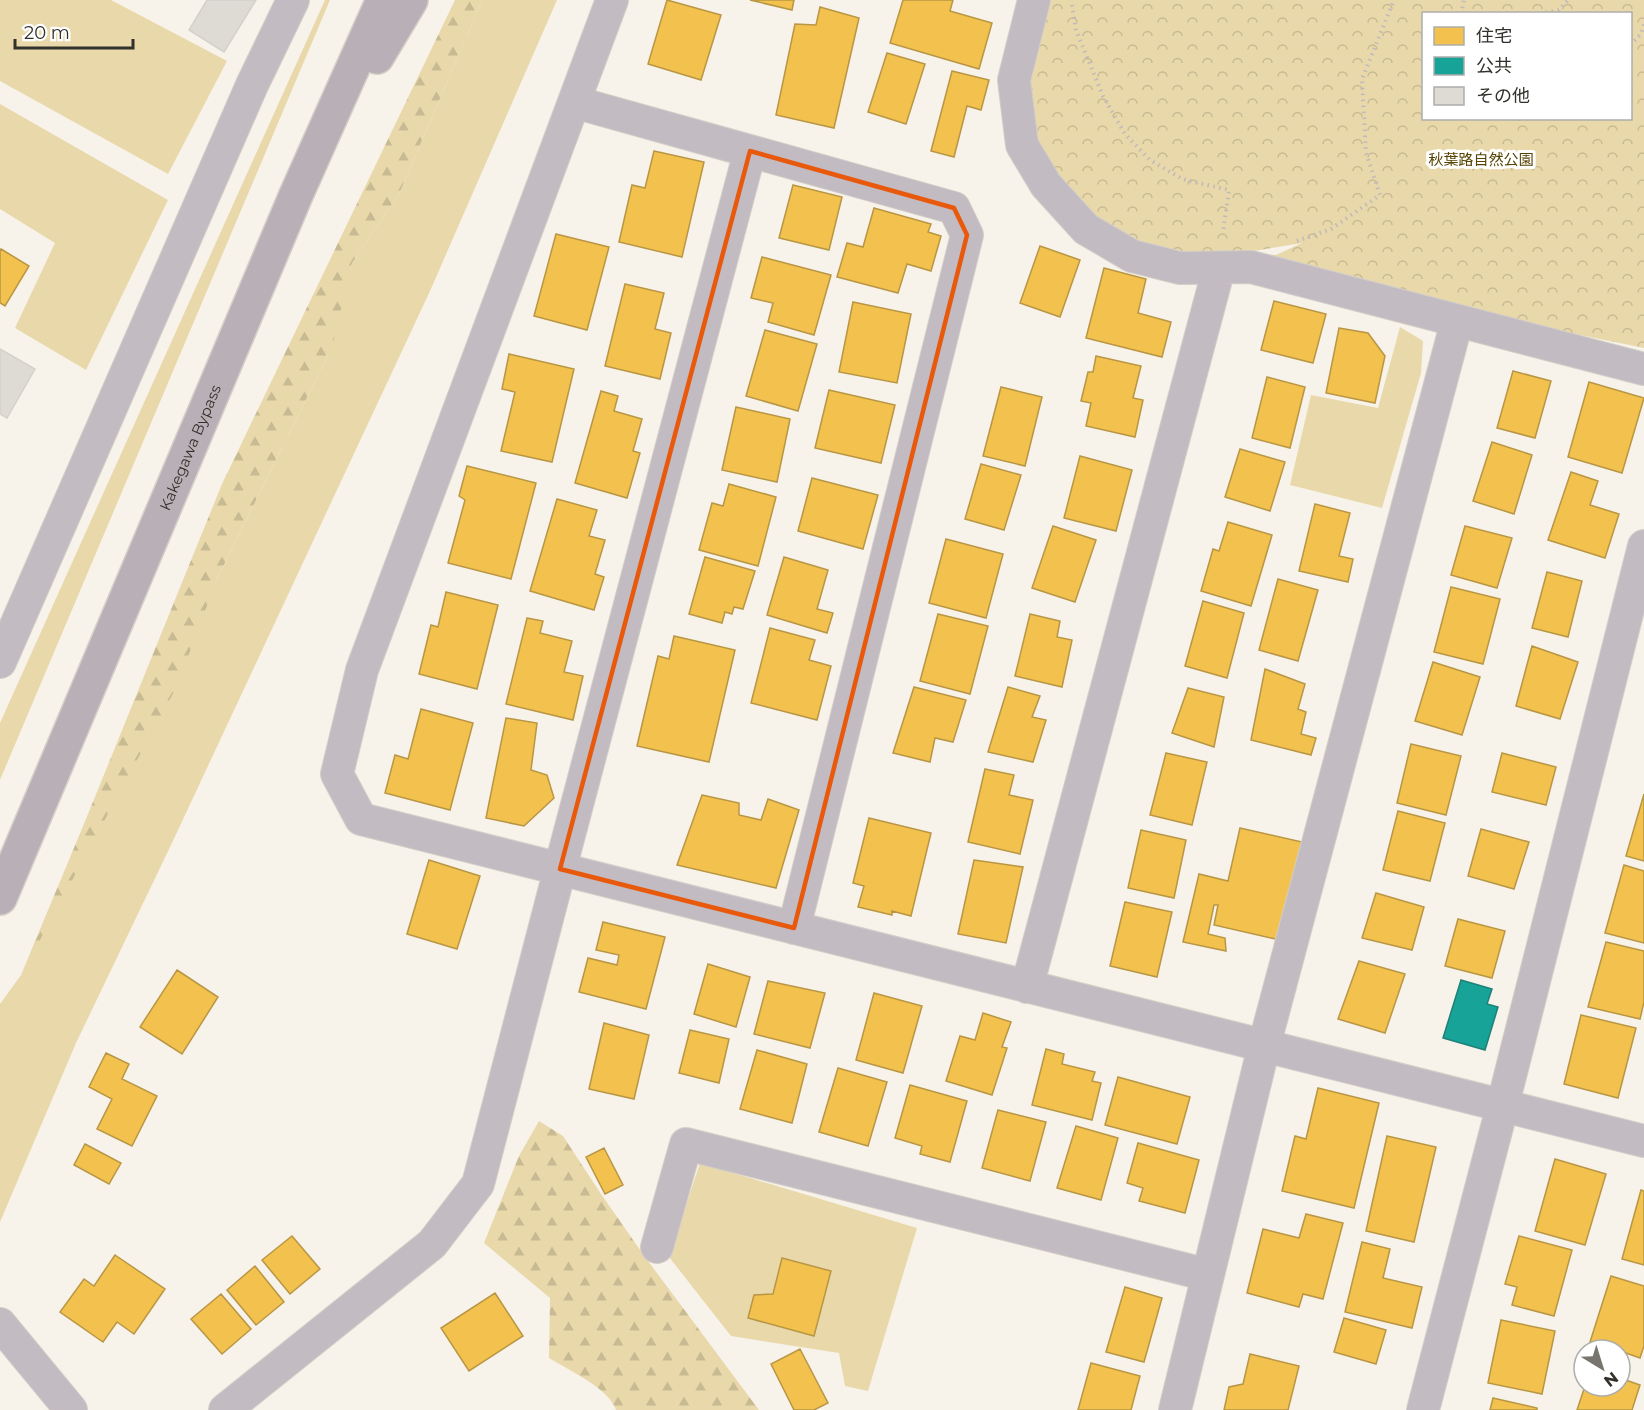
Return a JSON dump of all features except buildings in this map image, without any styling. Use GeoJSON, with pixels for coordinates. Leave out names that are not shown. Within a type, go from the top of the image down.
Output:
{"type":"FeatureCollection","features":[{"type":"Feature","properties":{"kind":"highway","name":"Kakegawa Bypass"},"geometry":{"type":"LineString","coordinates":[[0,898],[296,195],[383,0]]}},
{"type":"Feature","properties":{"kind":"highway"},"geometry":{"type":"LineString","coordinates":[[296,195],[411,0]]}},
{"type":"Feature","properties":{"kind":"street"},"geometry":{"type":"LineString","coordinates":[[0,662],[252,86],[292,0]]}},
{"type":"Feature","properties":{"kind":"street"},"geometry":{"type":"LineString","coordinates":[[612,0],[362,670],[337,774],[361,819],[1644,1141]]}},
{"type":"Feature","properties":{"kind":"street"},"geometry":{"type":"LineString","coordinates":[[1034,0],[1014,80],[1022,145],[1046,185],[1086,229],[1132,256],[1180,268],[1251,267],[1644,369]]}},
{"type":"Feature","properties":{"kind":"street"},"geometry":{"type":"LineString","coordinates":[[574,102],[954,208],[967,235],[794,928]]}},
{"type":"Feature","properties":{"kind":"street"},"geometry":{"type":"LineString","coordinates":[[225,1410],[432,1244],[478,1184],[750,151]]}},
{"type":"Feature","properties":{"kind":"street"},"geometry":{"type":"LineString","coordinates":[[1027,987],[1219,268]]}},
{"type":"Feature","properties":{"kind":"street"},"geometry":{"type":"LineString","coordinates":[[1175,1410],[1264,1046],[1457,321]]}},
{"type":"Feature","properties":{"kind":"street"},"geometry":{"type":"LineString","coordinates":[[1423,1410],[1644,546]]}},
{"type":"Feature","properties":{"kind":"street"},"geometry":{"type":"LineString","coordinates":[[657,1247],[686,1144],[1208,1275]]}},
{"type":"Feature","properties":{"kind":"street"},"geometry":{"type":"LineString","coordinates":[[0,1324],[71,1410]]}},
{"type":"Feature","properties":{"kind":"path"},"geometry":{"type":"LineString","coordinates":[[1071,0],[1076,30],[1103,96],[1125,134],[1150,160],[1182,179],[1229,190],[1223,237]]}},
{"type":"Feature","properties":{"kind":"path"},"geometry":{"type":"LineString","coordinates":[[1286,244],[1331,229],[1380,195],[1366,153],[1362,79],[1394,0]]}},
{"type":"Feature","properties":{"kind":"path"},"geometry":{"type":"LineString","coordinates":[[1550,12],[1559,10],[1568,0]]}},
{"type":"Feature","properties":{"kind":"path"},"geometry":{"type":"LineString","coordinates":[[1632,43],[1641,34],[1644,24]]}},
{"type":"Feature","properties":{"kind":"highlighted area"},"geometry":{"type":"Polygon","coordinates":[[[750,151],[954,208],[967,235],[794,928],[560,869],[750,151]]]}},
{"type":"Feature","properties":{"kind":"green space"},"geometry":{"type":"Polygon","coordinates":[[[0,0],[111,0],[227,61],[168,174],[0,81],[0,0]]]}},
{"type":"Feature","properties":{"kind":"green space"},"geometry":{"type":"Polygon","coordinates":[[[325,0],[330,0],[0,780],[0,723],[325,0]]]}},
{"type":"Feature","properties":{"kind":"green space"},"geometry":{"type":"Polygon","coordinates":[[[455,0],[482,0],[399,194],[352,263],[332,347],[217,579],[177,686],[21,975],[222,484],[455,0]]]}},
{"type":"Feature","properties":{"kind":"green space"},"geometry":{"type":"Polygon","coordinates":[[[482,0],[557,0],[430,291],[76,1043],[0,1222],[0,1004],[21,975],[328,355],[352,263],[399,194],[482,0]]]}},
{"type":"Feature","properties":{"kind":"green space","name":"秋葉路自然公園"},"geometry":{"type":"Polygon","coordinates":[[[1034,0],[1644,0],[1644,348],[1536,326],[1249,253],[1276,255],[1302,243],[1212,258],[1086,229],[1038,172],[1016,73],[1034,0]]]}},
{"type":"Feature","properties":{"kind":"green space"},"geometry":{"type":"Polygon","coordinates":[[[0,104],[168,200],[86,370],[15,328],[55,243],[0,209],[0,104]]]}},
{"type":"Feature","properties":{"kind":"green space"},"geometry":{"type":"Polygon","coordinates":[[[1400,327],[1423,341],[1421,373],[1382,508],[1290,485],[1311,395],[1378,408],[1400,327]]]}},
{"type":"Feature","properties":{"kind":"green space"},"geometry":{"type":"Polygon","coordinates":[[[539,1121],[563,1136],[645,1257],[759,1410],[616,1410],[612,1402],[597,1387],[549,1358],[550,1298],[484,1243],[519,1156],[539,1121]]]}},
{"type":"Feature","properties":{"kind":"green space"},"geometry":{"type":"Polygon","coordinates":[[[700,1163],[917,1228],[868,1391],[845,1386],[839,1353],[731,1336],[669,1257],[700,1163]]]}}]}
